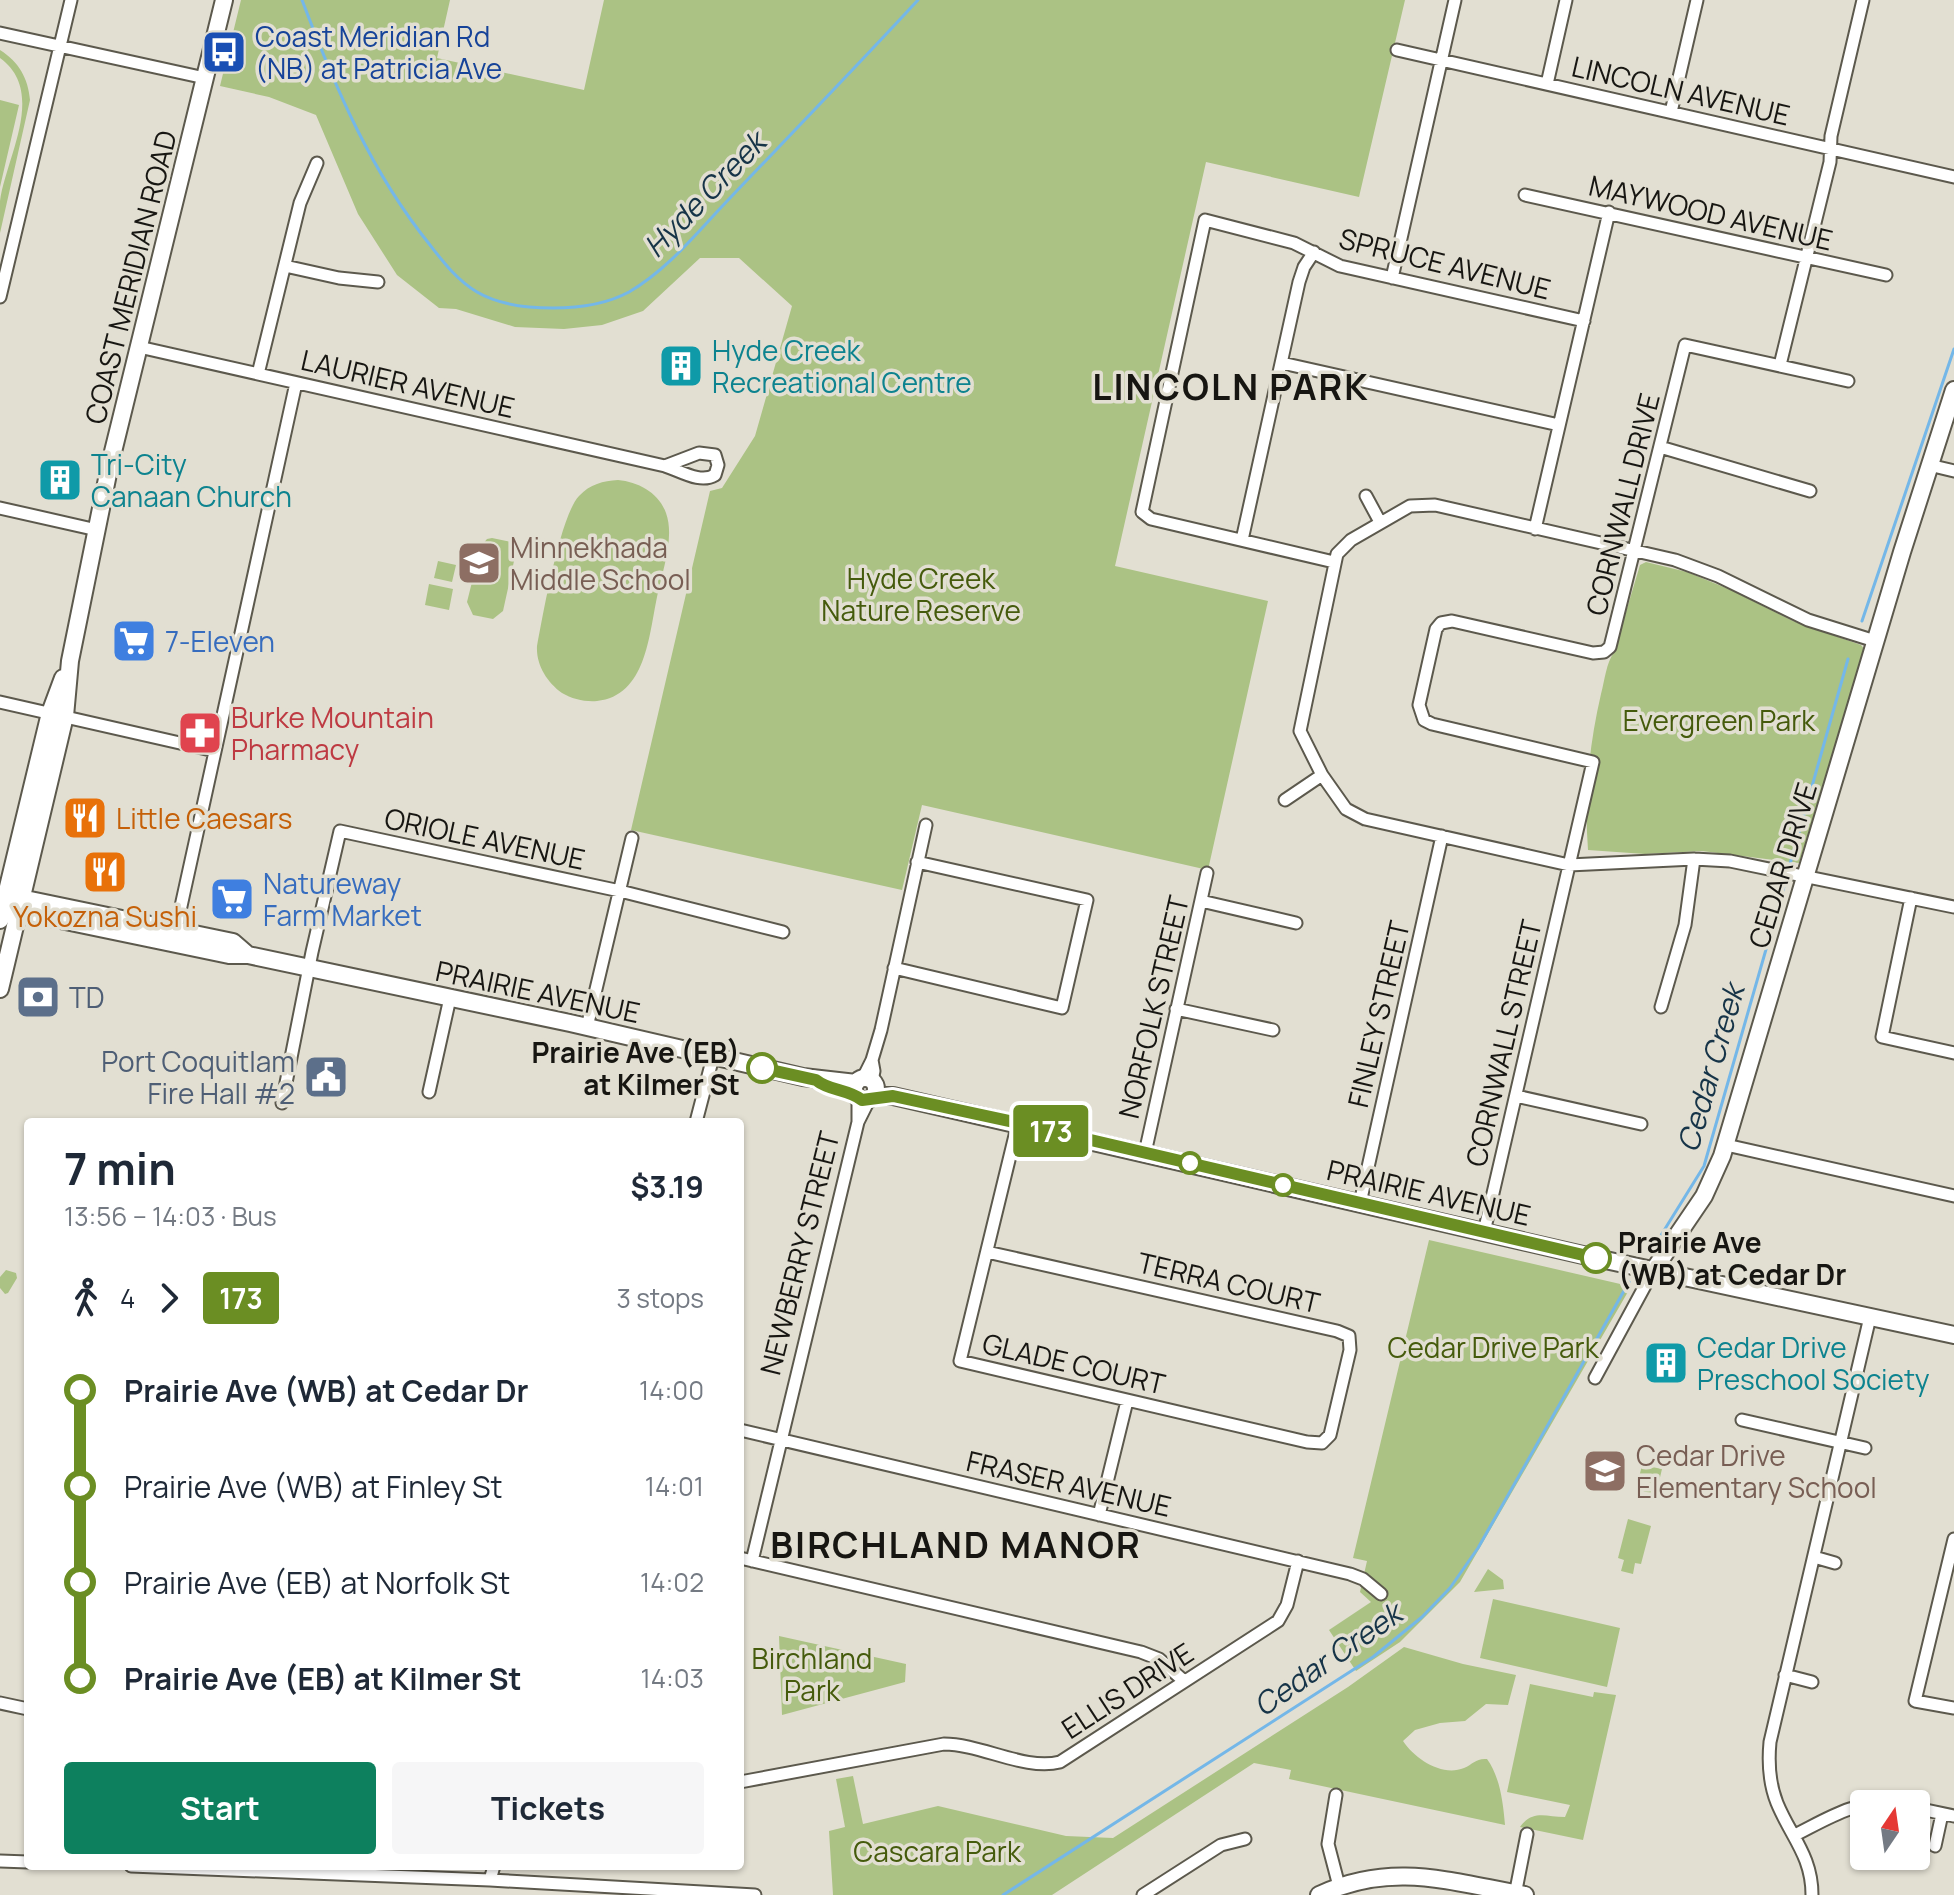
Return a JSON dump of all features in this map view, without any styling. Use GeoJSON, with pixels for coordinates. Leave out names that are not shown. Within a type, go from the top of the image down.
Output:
{"type":"FeatureCollection","features":[{"type":"Feature","properties":{"kind":"main road","name":"COAST MERIDIAN ROAD"},"geometry":{"type":"LineString","coordinates":[[0,989],[12,939],[7,903],[70,661],[110,464],[224,0]]}},
{"type":"Feature","properties":{"kind":"main road","name":"CEDAR DRIVE"},"geometry":{"type":"LineString","coordinates":[[1653,1271],[1704,1196],[1726,1145],[1875,641],[1954,390]]}},
{"type":"Feature","properties":{"kind":"main road","name":"PRAIRIE AVENUE"},"geometry":{"type":"LineString","coordinates":[[7,903],[51,918],[229,955],[248,955],[587,1027],[816,1080],[823,1078],[1653,1271],[1954,1335]]}},
{"type":"Feature","properties":{"kind":"main road","name":"PRAIRIE AVENUE"},"geometry":{"type":"LineString","coordinates":[[7,903],[176,929],[233,942],[248,955]]}},
{"type":"Feature","properties":{"kind":"main road"},"geometry":{"type":"LineString","coordinates":[[12,939],[32,925],[51,918]]}},
{"type":"Feature","properties":{"kind":"main road"},"geometry":{"type":"LineString","coordinates":[[1319,1895],[1370,1878],[1416,1875],[1518,1894]]}},
{"type":"Feature","properties":{"kind":"street"},"geometry":{"type":"LineString","coordinates":[[0,297],[71,0]]}},
{"type":"Feature","properties":{"kind":"street"},"geometry":{"type":"LineString","coordinates":[[1392,278],[1455,0]]}},
{"type":"Feature","properties":{"kind":"street"},"geometry":{"type":"LineString","coordinates":[[1547,84],[1566,0]]}},
{"type":"Feature","properties":{"kind":"street"},"geometry":{"type":"LineString","coordinates":[[1671,112],[1697,0]]}},
{"type":"Feature","properties":{"kind":"street"},"geometry":{"type":"LineString","coordinates":[[1848,381],[1780,365],[1830,162],[1831,136],[1863,0]]}},
{"type":"Feature","properties":{"kind":"street"},"geometry":{"type":"LineString","coordinates":[[0,33],[205,78]]}},
{"type":"Feature","properties":{"kind":"street","name":"LINCOLN AVENUE"},"geometry":{"type":"LineString","coordinates":[[1397,50],[1954,177]]}},
{"type":"Feature","properties":{"kind":"street"},"geometry":{"type":"LineString","coordinates":[[258,374],[300,203],[317,163]]}},
{"type":"Feature","properties":{"kind":"street","name":"MAYWOOD AVENUE"},"geometry":{"type":"LineString","coordinates":[[1525,195],[1886,275]]}},
{"type":"Feature","properties":{"kind":"street"},"geometry":{"type":"LineString","coordinates":[[1535,529],[1609,212]]}},
{"type":"Feature","properties":{"kind":"street","name":"SPRUCE AVENUE"},"geometry":{"type":"LineString","coordinates":[[1242,540],[1151,519],[1142,512],[1205,220],[1294,243],[1340,266],[1584,321]]}},
{"type":"Feature","properties":{"kind":"street"},"geometry":{"type":"LineString","coordinates":[[1314,252],[1299,282],[1242,540],[1334,562]]}},
{"type":"Feature","properties":{"kind":"street"},"geometry":{"type":"LineString","coordinates":[[285,266],[339,278],[378,282]]}},
{"type":"Feature","properties":{"kind":"street","name":"CORNWALL DRIVE"},"geometry":{"type":"LineString","coordinates":[[1569,865],[1593,762],[1432,724],[1420,713],[1436,629],[1448,621],[1593,653],[1607,651],[1613,643],[1685,345],[1780,365]]}},
{"type":"Feature","properties":{"kind":"street","name":"LAURIER AVENUE"},"geometry":{"type":"LineString","coordinates":[[139,347],[665,466]]}},
{"type":"Feature","properties":{"kind":"street"},"geometry":{"type":"LineString","coordinates":[[1282,363],[1559,425]]}},
{"type":"Feature","properties":{"kind":"street"},"geometry":{"type":"LineString","coordinates":[[176,929],[296,383]]}},
{"type":"Feature","properties":{"kind":"street"},"geometry":{"type":"LineString","coordinates":[[1660,447],[1810,491]]}},
{"type":"Feature","properties":{"kind":"street"},"geometry":{"type":"LineString","coordinates":[[1929,465],[1954,471]]}},
{"type":"Feature","properties":{"kind":"street"},"geometry":{"type":"LineString","coordinates":[[1366,496],[1380,522]]}},
{"type":"Feature","properties":{"kind":"street"},"geometry":{"type":"LineString","coordinates":[[1875,641],[1797,615],[1699,569],[1635,551],[1421,504],[1410,506],[1380,522],[1343,546],[1334,562],[1300,722],[1302,740],[1322,775],[1346,809],[1354,815],[1569,865],[1694,859],[1755,864],[1954,907]]}},
{"type":"Feature","properties":{"kind":"street"},"geometry":{"type":"LineString","coordinates":[[0,508],[97,530]]}},
{"type":"Feature","properties":{"kind":"street"},"geometry":{"type":"LineString","coordinates":[[0,702],[215,751]]}},
{"type":"Feature","properties":{"kind":"street"},"geometry":{"type":"LineString","coordinates":[[1285,800],[1322,775]]}},
{"type":"Feature","properties":{"kind":"street","name":"NEWBERRY STREET"},"geometry":{"type":"LineString","coordinates":[[746,1559],[781,1439],[926,825]]}},
{"type":"Feature","properties":{"kind":"street","name":"ORIOLE AVENUE"},"geometry":{"type":"LineString","coordinates":[[309,968],[340,831],[620,891],[783,932]]}},
{"type":"Feature","properties":{"kind":"street","name":"FINLEY STREET"},"geometry":{"type":"LineString","coordinates":[[1360,1203],[1442,836]]}},
{"type":"Feature","properties":{"kind":"street"},"geometry":{"type":"LineString","coordinates":[[587,1027],[632,838]]}},
{"type":"Feature","properties":{"kind":"street"},"geometry":{"type":"LineString","coordinates":[[1661,1007],[1685,925],[1694,859]]}},
{"type":"Feature","properties":{"kind":"street"},"geometry":{"type":"LineString","coordinates":[[894,968],[1062,1008],[1087,900],[917,862]]}},
{"type":"Feature","properties":{"kind":"street","name":"CORNWALL STREET"},"geometry":{"type":"LineString","coordinates":[[1484,1232],[1569,865]]}},
{"type":"Feature","properties":{"kind":"street","name":"NORFOLK STREET"},"geometry":{"type":"LineString","coordinates":[[1145,1153],[1207,873]]}},
{"type":"Feature","properties":{"kind":"street"},"geometry":{"type":"LineString","coordinates":[[1911,898],[1882,1037],[1954,1053]]}},
{"type":"Feature","properties":{"kind":"street"},"geometry":{"type":"LineString","coordinates":[[1201,901],[1296,923]]}},
{"type":"Feature","properties":{"kind":"street"},"geometry":{"type":"LineString","coordinates":[[282,1103],[309,968]]}},
{"type":"Feature","properties":{"kind":"street"},"geometry":{"type":"LineString","coordinates":[[429,1092],[450,998]]}},
{"type":"Feature","properties":{"kind":"street"},"geometry":{"type":"LineString","coordinates":[[1176,1009],[1273,1030]]}},
{"type":"Feature","properties":{"kind":"street"},"geometry":{"type":"LineString","coordinates":[[697,1118],[713,1057]]}},
{"type":"Feature","properties":{"kind":"street"},"geometry":{"type":"LineString","coordinates":[[1516,1096],[1641,1124]]}},
{"type":"Feature","properties":{"kind":"street","name":"GLADE COURT"},"geometry":{"type":"LineString","coordinates":[[1018,1123],[960,1361],[1322,1443]]}},
{"type":"Feature","properties":{"kind":"street"},"geometry":{"type":"LineString","coordinates":[[1726,1145],[1954,1196]]}},
{"type":"Feature","properties":{"kind":"street","name":"TERRA COURT"},"geometry":{"type":"LineString","coordinates":[[987,1252],[1349,1336],[1350,1350],[1330,1435],[1322,1443]]}},
{"type":"Feature","properties":{"kind":"street","name":"CEDAR DRIVE"},"geometry":{"type":"LineString","coordinates":[[1595,1378],[1653,1271]]}},
{"type":"Feature","properties":{"kind":"street"},"geometry":{"type":"LineString","coordinates":[[1812,1895],[1809,1864],[1776,1801],[1769,1763],[1772,1729],[1870,1317]]}},
{"type":"Feature","properties":{"kind":"street"},"geometry":{"type":"LineString","coordinates":[[1099,1515],[1127,1401]]}},
{"type":"Feature","properties":{"kind":"street"},"geometry":{"type":"LineString","coordinates":[[1742,1420],[1865,1448]]}},
{"type":"Feature","properties":{"kind":"street","name":"FRASER AVENUE"},"geometry":{"type":"LineString","coordinates":[[744,1431],[1359,1576],[1381,1594]]}},
{"type":"Feature","properties":{"kind":"street"},"geometry":{"type":"LineString","coordinates":[[1954,1539],[1915,1701],[1954,1708]]}},
{"type":"Feature","properties":{"kind":"street"},"geometry":{"type":"LineString","coordinates":[[1814,1557],[1835,1563]]}},
{"type":"Feature","properties":{"kind":"street"},"geometry":{"type":"LineString","coordinates":[[746,1559],[1141,1652],[1159,1659],[1184,1681]]}},
{"type":"Feature","properties":{"kind":"street","name":"ELLIS DRIVE"},"geometry":{"type":"LineString","coordinates":[[744,1781],[944,1744],[1038,1763],[1053,1763],[1069,1757],[1281,1617],[1298,1561]]}},
{"type":"Feature","properties":{"kind":"street"},"geometry":{"type":"LineString","coordinates":[[1785,1675],[1812,1682]]}},
{"type":"Feature","properties":{"kind":"street"},"geometry":{"type":"LineString","coordinates":[[0,1703],[24,1708]]}},
{"type":"Feature","properties":{"kind":"street"},"geometry":{"type":"LineString","coordinates":[[1336,1795],[1328,1844],[1339,1886]]}},
{"type":"Feature","properties":{"kind":"street"},"geometry":{"type":"LineString","coordinates":[[1795,1835],[1850,1808]]}},
{"type":"Feature","properties":{"kind":"street"},"geometry":{"type":"LineString","coordinates":[[1935,1846],[1948,1815]]}},
{"type":"Feature","properties":{"kind":"street"},"geometry":{"type":"LineString","coordinates":[[1518,1894],[1527,1834]]}},
{"type":"Feature","properties":{"kind":"street"},"geometry":{"type":"LineString","coordinates":[[1143,1895],[1221,1845],[1245,1839]]}},
{"type":"Feature","properties":{"kind":"street"},"geometry":{"type":"LineString","coordinates":[[0,1861],[24,1862]]}},
{"type":"Feature","properties":{"kind":"street"},"geometry":{"type":"LineString","coordinates":[[317,1870],[755,1895]]}},
{"type":"Feature","properties":{"kind":"street"},"geometry":{"type":"LineString","coordinates":[[490,1880],[493,1870]]}},
{"type":"Feature","properties":{"kind":"green space","name":"Hyde Creek Nature Reserve"},"geometry":{"type":"Polygon","coordinates":[[[241,0],[450,0],[437,58],[584,90],[604,0],[1405,0],[1359,197],[1206,162],[1115,566],[1268,601],[1208,870],[922,805],[902,890],[631,830],[710,491],[722,488],[755,436],[792,306],[739,258],[700,258],[643,311],[602,325],[564,329],[515,327],[456,309],[439,308],[397,275],[358,214],[316,115],[269,97],[220,86],[241,0]]]}},
{"type":"Feature","properties":{"kind":"green space"},"geometry":{"type":"Polygon","coordinates":[[[0,50],[21,71],[30,100],[0,233],[0,201],[22,107],[21,88],[14,72],[0,58],[0,50]]]}},
{"type":"Feature","properties":{"kind":"green space"},"geometry":{"type":"Polygon","coordinates":[[[0,100],[19,105],[0,187],[0,100]]]}},
{"type":"Feature","properties":{"kind":"green space"},"geometry":{"type":"Polygon","coordinates":[[[618,480],[647,490],[663,506],[669,533],[667,555],[647,645],[635,676],[626,688],[613,697],[583,700],[562,693],[552,684],[541,666],[537,646],[553,567],[572,507],[588,489],[602,482],[618,480]]]}},
{"type":"Feature","properties":{"kind":"green space"},"geometry":{"type":"Polygon","coordinates":[[[492,538],[511,542],[516,552],[503,611],[493,619],[473,615],[467,602],[481,546],[492,538]]]}},
{"type":"Feature","properties":{"kind":"green space"},"geometry":{"type":"Polygon","coordinates":[[[438,561],[456,565],[452,582],[434,578],[438,561]]]}},
{"type":"Feature","properties":{"kind":"green space","name":"Evergreen Park"},"geometry":{"type":"Polygon","coordinates":[[[1646,562],[1687,572],[1793,621],[1861,645],[1865,650],[1865,659],[1799,863],[1702,851],[1645,854],[1588,850],[1587,791],[1597,713],[1607,667],[1640,565],[1646,562]]]}},
{"type":"Feature","properties":{"kind":"green space"},"geometry":{"type":"Polygon","coordinates":[[[429,584],[453,589],[449,610],[425,605],[429,584]]]}},
{"type":"Feature","properties":{"kind":"green space","name":"Cedar Drive Park"},"geometry":{"type":"Polygon","coordinates":[[[1429,1240],[1629,1286],[1629,1290],[1460,1582],[1400,1642],[1356,1671],[1329,1630],[1371,1602],[1360,1592],[1367,1561],[1353,1558],[1429,1240]]]}},
{"type":"Feature","properties":{"kind":"green space"},"geometry":{"type":"Polygon","coordinates":[[[6,1270],[16,1273],[17,1278],[5,1294],[0,1288],[0,1277],[6,1270]]]}},
{"type":"Feature","properties":{"kind":"green space"},"geometry":{"type":"Polygon","coordinates":[[[1642,1465],[1662,1469],[1656,1494],[1636,1490],[1642,1465]]]}},
{"type":"Feature","properties":{"kind":"green space"},"geometry":{"type":"Polygon","coordinates":[[[1628,1519],[1651,1526],[1641,1564],[1635,1563],[1633,1574],[1621,1571],[1624,1560],[1618,1558],[1628,1519]]]}},
{"type":"Feature","properties":{"kind":"green space"},"geometry":{"type":"Polygon","coordinates":[[[1488,1569],[1503,1580],[1504,1589],[1474,1592],[1488,1569]]]}},
{"type":"Feature","properties":{"kind":"green space"},"geometry":{"type":"Polygon","coordinates":[[[1493,1599],[1620,1628],[1607,1687],[1480,1658],[1493,1599]]]}},
{"type":"Feature","properties":{"kind":"green space","name":"Birchland Park"},"geometry":{"type":"Polygon","coordinates":[[[779,1636],[906,1664],[905,1682],[782,1715],[779,1636]]]}},
{"type":"Feature","properties":{"kind":"green space","name":"Cascara Park"},"geometry":{"type":"Polygon","coordinates":[[[1404,1647],[1516,1675],[1508,1705],[1486,1704],[1465,1721],[1440,1723],[1415,1730],[1403,1741],[1422,1760],[1447,1770],[1464,1768],[1477,1760],[1487,1759],[1498,1782],[1505,1825],[1289,1779],[1291,1770],[1254,1763],[1052,1895],[833,1895],[829,1831],[845,1827],[836,1779],[853,1776],[863,1824],[938,1806],[1066,1836],[1113,1838],[1348,1687],[1404,1647]]]}},
{"type":"Feature","properties":{"kind":"green space"},"geometry":{"type":"Polygon","coordinates":[[[1530,1684],[1593,1697],[1594,1692],[1616,1695],[1583,1840],[1520,1827],[1535,1816],[1565,1817],[1570,1805],[1507,1792],[1530,1684]]]}},
{"type":"Feature","properties":{"kind":"waterway","name":"Hyde Creek"},"geometry":{"type":"LineString","coordinates":[[302,0],[341,97],[372,158],[409,217],[440,258],[463,282],[495,300],[553,308],[601,303],[644,283],[683,248],[918,0]]}},
{"type":"Feature","properties":{"kind":"waterway","name":"Cedar Creek"},"geometry":{"type":"LineString","coordinates":[[1862,621],[1954,349]]}},
{"type":"Feature","properties":{"kind":"waterway","name":"Cedar Creek"},"geometry":{"type":"LineString","coordinates":[[1790,864],[1848,659]]}},
{"type":"Feature","properties":{"kind":"waterway","name":"Cedar Creek"},"geometry":{"type":"LineString","coordinates":[[1650,1253],[1704,1166],[1785,883]]}},
{"type":"Feature","properties":{"kind":"waterway","name":"Cedar Creek"},"geometry":{"type":"LineString","coordinates":[[1003,1895],[1373,1657],[1422,1617],[1450,1588],[1478,1548],[1629,1282]]}},
{"type":"Feature","properties":{"kind":"bus line","name":"173"},"geometry":{"type":"LineString","coordinates":[[762,1068],[816,1080],[855,1093],[862,1100],[874,1096],[893,1096],[1596,1258]]}},
{"type":"Feature","properties":{"kind":"place","name":"Coast Meridian Rd (NB) at Patricia Ave"},"geometry":{"type":"Point","coordinates":[224,52]}},
{"type":"Feature","properties":{"kind":"place","name":"Hyde Creek Recreational Centre"},"geometry":{"type":"Point","coordinates":[681,366]}},
{"type":"Feature","properties":{"kind":"place","name":"Tri-City Canaan Church"},"geometry":{"type":"Point","coordinates":[60,480]}},
{"type":"Feature","properties":{"kind":"place","name":"Minnekhada Middle School"},"geometry":{"type":"Point","coordinates":[479,563]}},
{"type":"Feature","properties":{"kind":"place","name":"7-Eleven"},"geometry":{"type":"Point","coordinates":[134,641]}},
{"type":"Feature","properties":{"kind":"place","name":"Burke Mountain Pharmacy"},"geometry":{"type":"Point","coordinates":[200,733]}},
{"type":"Feature","properties":{"kind":"place","name":"Little Caesars"},"geometry":{"type":"Point","coordinates":[85,818]}},
{"type":"Feature","properties":{"kind":"place","name":"Yokozna Sushi"},"geometry":{"type":"Point","coordinates":[105,872]}},
{"type":"Feature","properties":{"kind":"place","name":"Natureway Farm Market"},"geometry":{"type":"Point","coordinates":[232,899]}},
{"type":"Feature","properties":{"kind":"place","name":"TD"},"geometry":{"type":"Point","coordinates":[38,997]}},
{"type":"Feature","properties":{"kind":"place","name":"Prairie Ave (EB) at Kilmer St"},"geometry":{"type":"Point","coordinates":[762,1068]}},
{"type":"Feature","properties":{"kind":"place","name":"Port Coquitlam Fire Hall #2"},"geometry":{"type":"Point","coordinates":[326,1077]}},
{"type":"Feature","properties":{"kind":"place","name":"Prairie Ave (WB) at Cedar Dr"},"geometry":{"type":"Point","coordinates":[1596,1258]}},
{"type":"Feature","properties":{"kind":"place","name":"Cedar Drive Preschool Society"},"geometry":{"type":"Point","coordinates":[1666,1363]}},
{"type":"Feature","properties":{"kind":"place","name":"Cedar Drive Elementary School"},"geometry":{"type":"Point","coordinates":[1605,1471]}},
{"type":"Feature","properties":{"kind":"district","name":"LINCOLN PARK"},"geometry":{"type":"Point","coordinates":[1231,386]}},
{"type":"Feature","properties":{"kind":"district","name":"BIRCHLAND MANOR"},"geometry":{"type":"Point","coordinates":[956,1544]}}]}
